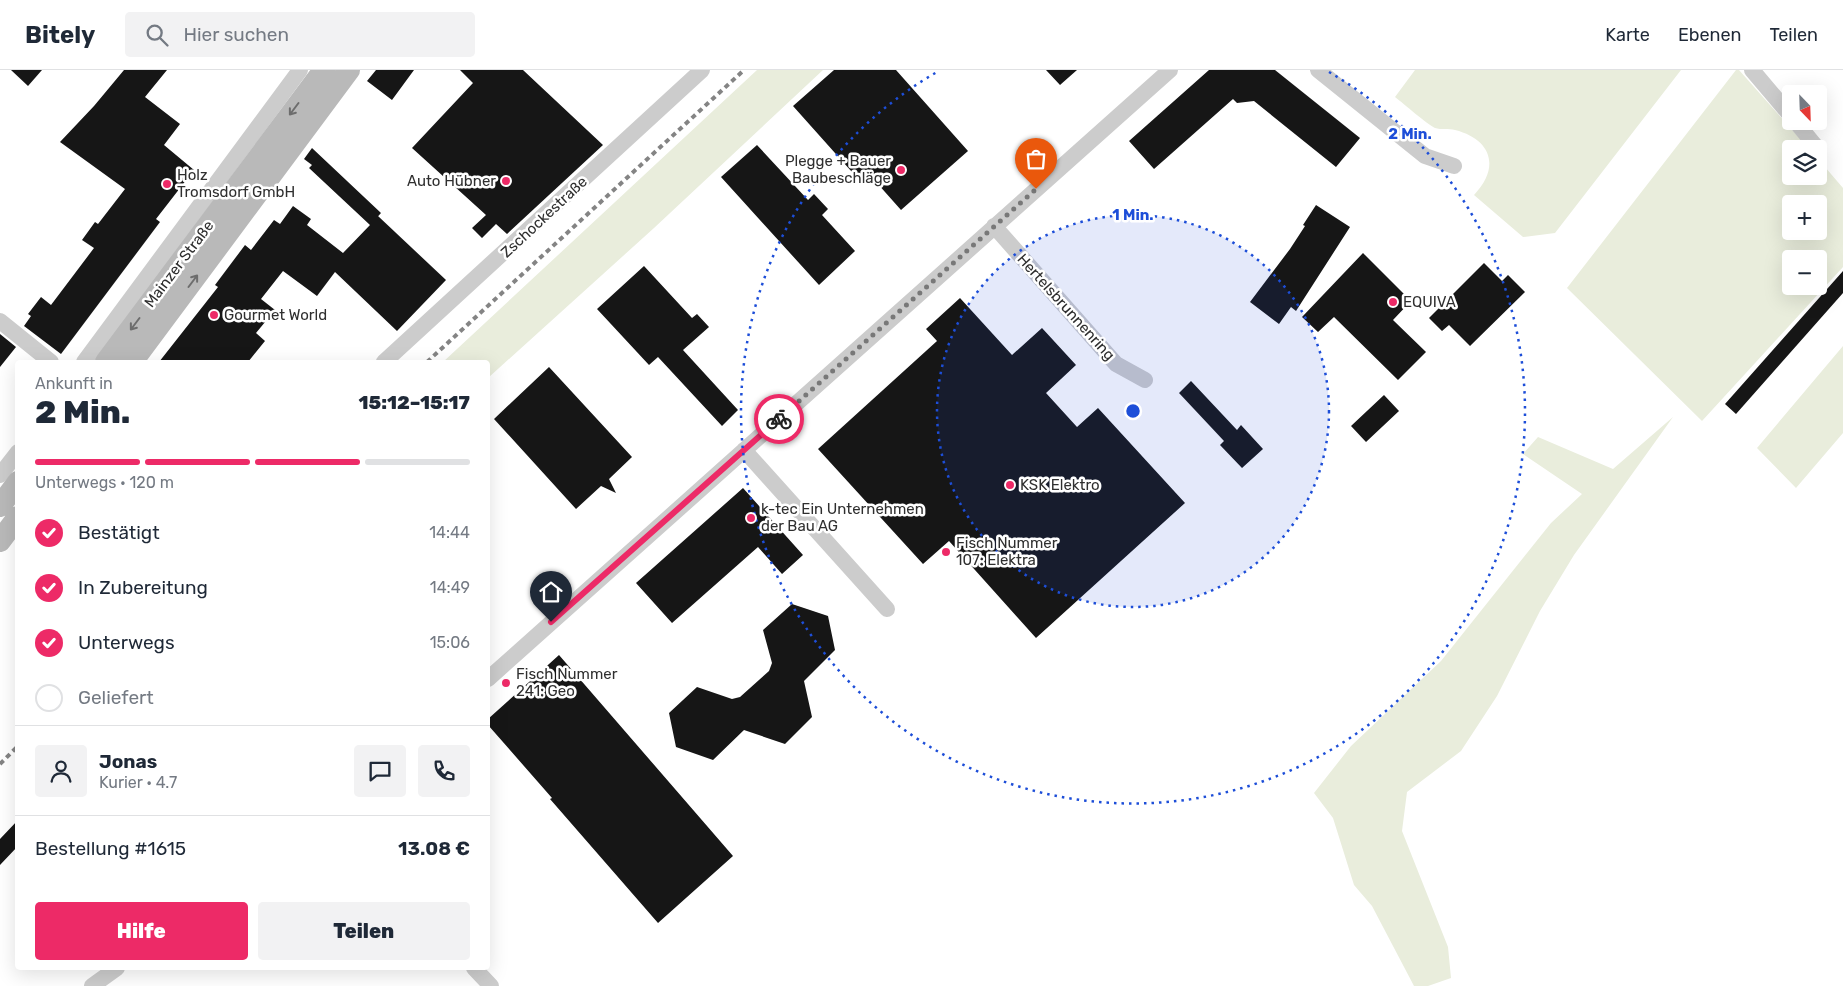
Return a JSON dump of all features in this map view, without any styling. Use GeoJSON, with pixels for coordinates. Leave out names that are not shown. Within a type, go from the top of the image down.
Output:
{"type":"FeatureCollection","features":[{"type":"Feature","properties":{"kind":"main road","name":"Mainzer Straße"},"geometry":{"type":"LineString","coordinates":[[107,360],[324,70]]}},
{"type":"Feature","properties":{"kind":"main road","name":"Mainzer Straße"},"geometry":{"type":"LineString","coordinates":[[133,360],[349,70]]}},
{"type":"Feature","properties":{"kind":"main road"},"geometry":{"type":"LineString","coordinates":[[0,506],[15,486]]}},
{"type":"Feature","properties":{"kind":"main road"},"geometry":{"type":"LineString","coordinates":[[0,540],[15,521]]}},
{"type":"Feature","properties":{"kind":"street","name":"Mainzer Straße"},"geometry":{"type":"LineString","coordinates":[[85,360],[300,70]]}},
{"type":"Feature","properties":{"kind":"street","name":"Zschockestraße"},"geometry":{"type":"LineString","coordinates":[[386,360],[702,70]]}},
{"type":"Feature","properties":{"kind":"street"},"geometry":{"type":"LineString","coordinates":[[490,677],[1170,70]]}},
{"type":"Feature","properties":{"kind":"street"},"geometry":{"type":"LineString","coordinates":[[1318,70],[1425,156],[1454,166]]}},
{"type":"Feature","properties":{"kind":"street"},"geometry":{"type":"LineString","coordinates":[[1752,70],[1782,105]]}},
{"type":"Feature","properties":{"kind":"street"},"geometry":{"type":"LineString","coordinates":[[1803,130],[1811,140]]}},
{"type":"Feature","properties":{"kind":"street","name":"Hertelsbrunnenring"},"geometry":{"type":"LineString","coordinates":[[994,226],[1116,364],[1144,380]]}},
{"type":"Feature","properties":{"kind":"street"},"geometry":{"type":"LineString","coordinates":[[0,321],[49,360]]}},
{"type":"Feature","properties":{"kind":"street"},"geometry":{"type":"LineString","coordinates":[[744,450],[887,609]]}},
{"type":"Feature","properties":{"kind":"street"},"geometry":{"type":"LineString","coordinates":[[0,475],[15,456]]}},
{"type":"Feature","properties":{"kind":"street"},"geometry":{"type":"LineString","coordinates":[[92,986],[114,970]]}},
{"type":"Feature","properties":{"kind":"street"},"geometry":{"type":"LineString","coordinates":[[476,970],[491,986]]}},
{"type":"Feature","properties":{"kind":"green space"},"geometry":{"type":"Polygon","coordinates":[[[757,70],[823,70],[654,228],[490,376],[490,360],[445,360],[757,70]]]}},
{"type":"Feature","properties":{"kind":"green space"},"geometry":{"type":"Polygon","coordinates":[[[1415,70],[1681,70],[1555,233],[1523,237],[1474,195],[1482,185],[1489,165],[1488,155],[1484,147],[1467,134],[1453,129],[1435,128],[1395,97],[1415,70]]]}},
{"type":"Feature","properties":{"kind":"green space"},"geometry":{"type":"Polygon","coordinates":[[[1736,70],[1739,70],[1782,119],[1782,130],[1792,130],[1801,140],[1782,140],[1782,185],[1827,185],[1827,169],[1843,188],[1843,267],[1827,284],[1827,250],[1782,250],[1782,295],[1817,295],[1702,421],[1567,288],[1736,70]]]}},
{"type":"Feature","properties":{"kind":"green space"},"geometry":{"type":"Polygon","coordinates":[[[1843,346],[1843,433],[1796,488],[1757,448],[1843,346]]]}},
{"type":"Feature","properties":{"kind":"green space"},"geometry":{"type":"Polygon","coordinates":[[[1673,417],[1574,555],[1540,611],[1497,696],[1461,751],[1407,792],[1402,831],[1448,947],[1451,978],[1428,986],[1414,986],[1372,906],[1354,885],[1333,818],[1314,793],[1351,746],[1441,661],[1551,523],[1582,494],[1523,454],[1538,437],[1613,469],[1673,417]]]}},
{"type":"Feature","properties":{"kind":"building"},"geometry":{"type":"Polygon","coordinates":[[[11,70],[42,70],[28,86],[11,70]]]}},
{"type":"Feature","properties":{"kind":"building"},"geometry":{"type":"Polygon","coordinates":[[[124,70],[167,70],[145,97],[180,124],[164,145],[194,170],[156,219],[160,222],[61,354],[24,326],[31,316],[28,314],[41,297],[51,305],[94,248],[82,240],[95,222],[98,224],[125,189],[60,142],[124,70]]]}},
{"type":"Feature","properties":{"kind":"building"},"geometry":{"type":"Polygon","coordinates":[[[376,70],[414,70],[392,100],[367,81],[376,70]]]}},
{"type":"Feature","properties":{"kind":"building","name":"Auto Hübner"},"geometry":{"type":"Polygon","coordinates":[[[460,70],[523,70],[603,145],[507,234],[496,224],[482,238],[472,228],[486,215],[412,148],[473,83],[460,70]]]}},
{"type":"Feature","properties":{"kind":"building"},"geometry":{"type":"Polygon","coordinates":[[[834,70],[896,70],[968,151],[901,210],[869,174],[860,181],[793,106],[834,70]]]}},
{"type":"Feature","properties":{"kind":"building"},"geometry":{"type":"Polygon","coordinates":[[[1046,70],[1077,70],[1060,85],[1046,70]]]}},
{"type":"Feature","properties":{"kind":"building"},"geometry":{"type":"Polygon","coordinates":[[[1209,70],[1275,70],[1360,138],[1336,167],[1254,101],[1237,103],[1233,99],[1154,169],[1129,141],[1209,70]]]}},
{"type":"Feature","properties":{"kind":"building"},"geometry":{"type":"Polygon","coordinates":[[[757,145],[808,200],[814,194],[828,209],[822,215],[855,251],[819,285],[721,177],[757,145]]]}},
{"type":"Feature","properties":{"kind":"building"},"geometry":{"type":"Polygon","coordinates":[[[312,148],[381,213],[378,216],[446,280],[397,331],[335,272],[317,296],[283,271],[261,299],[275,310],[256,333],[265,341],[250,360],[161,360],[218,287],[215,285],[245,245],[251,250],[274,220],[280,224],[293,206],[311,219],[307,225],[343,253],[370,225],[309,168],[312,165],[304,159],[312,148]]]}},
{"type":"Feature","properties":{"kind":"building"},"geometry":{"type":"Polygon","coordinates":[[[1316,205],[1350,227],[1296,311],[1291,307],[1279,324],[1250,302],[1290,249],[1316,205]]]}},
{"type":"Feature","properties":{"kind":"building"},"geometry":{"type":"Polygon","coordinates":[[[1363,253],[1411,301],[1393,320],[1426,352],[1398,380],[1334,317],[1318,332],[1302,317],[1363,253]]]}},
{"type":"Feature","properties":{"kind":"building"},"geometry":{"type":"Polygon","coordinates":[[[1484,263],[1502,281],[1508,275],[1525,292],[1470,346],[1449,325],[1442,331],[1429,318],[1484,263]]]}},
{"type":"Feature","properties":{"kind":"building"},"geometry":{"type":"Polygon","coordinates":[[[644,266],[692,318],[697,314],[709,327],[683,350],[738,410],[722,426],[658,357],[649,365],[597,309],[644,266]]]}},
{"type":"Feature","properties":{"kind":"building"},"geometry":{"type":"Polygon","coordinates":[[[1843,271],[1843,293],[1736,414],[1725,404],[1822,295],[1827,295],[1827,289],[1843,271]]]}},
{"type":"Feature","properties":{"kind":"building","name":"KSK Elektro"},"geometry":{"type":"Polygon","coordinates":[[[960,298],[1012,355],[1042,328],[1076,365],[1046,393],[1077,427],[1098,408],[1185,503],[1036,638],[949,541],[923,564],[818,449],[937,341],[926,329],[960,298]]]}},
{"type":"Feature","properties":{"kind":"building"},"geometry":{"type":"Polygon","coordinates":[[[0,334],[16,347],[0,367],[0,334]]]}},
{"type":"Feature","properties":{"kind":"building"},"geometry":{"type":"Polygon","coordinates":[[[549,367],[632,457],[609,479],[616,493],[601,486],[576,509],[494,419],[549,367]]]}},
{"type":"Feature","properties":{"kind":"building"},"geometry":{"type":"Polygon","coordinates":[[[1191,381],[1237,430],[1241,425],[1263,449],[1242,468],[1220,445],[1224,441],[1179,393],[1191,381]]]}},
{"type":"Feature","properties":{"kind":"building"},"geometry":{"type":"Polygon","coordinates":[[[1384,395],[1399,411],[1366,442],[1351,426],[1384,395]]]}},
{"type":"Feature","properties":{"kind":"building"},"geometry":{"type":"Polygon","coordinates":[[[743,488],[803,555],[782,574],[758,547],[672,623],[636,583],[743,488]]]}},
{"type":"Feature","properties":{"kind":"building"},"geometry":{"type":"Polygon","coordinates":[[[792,604],[828,616],[835,650],[804,681],[812,717],[785,744],[744,730],[713,760],[676,747],[669,713],[697,687],[732,699],[740,697],[769,671],[772,663],[763,630],[792,604]]]}},
{"type":"Feature","properties":{"kind":"building"},"geometry":{"type":"Polygon","coordinates":[[[559,655],[733,856],[658,923],[490,727],[490,717],[559,655]]]}},
{"type":"Feature","properties":{"kind":"building"},"geometry":{"type":"Polygon","coordinates":[[[15,823],[15,849],[0,865],[0,839],[15,823]]]}},
{"type":"Feature","properties":{"kind":"railway"},"geometry":{"type":"LineString","coordinates":[[429,360],[744,70]]}},
{"type":"Feature","properties":{"kind":"railway"},"geometry":{"type":"LineString","coordinates":[[0,764],[15,749]]}},
{"type":"Feature","properties":{"kind":"way so far"},"geometry":{"type":"LineString","coordinates":[[779,419],[1036,189]]}},
{"type":"Feature","properties":{"kind":"place","name":"Plegge + Bauer Baubeschläge"},"geometry":{"type":"Point","coordinates":[901,170]}},
{"type":"Feature","properties":{"kind":"place","name":"Auto Hübner"},"geometry":{"type":"Point","coordinates":[506,181]}},
{"type":"Feature","properties":{"kind":"place","name":"Holz Tromsdorf GmbH"},"geometry":{"type":"Point","coordinates":[167,184]}},
{"type":"Feature","properties":{"kind":"place","name":"EQUIVA"},"geometry":{"type":"Point","coordinates":[1393,302]}},
{"type":"Feature","properties":{"kind":"place","name":"Gourmet World"},"geometry":{"type":"Point","coordinates":[214,315]}},
{"type":"Feature","properties":{"kind":"place","name":"KSK Elektro"},"geometry":{"type":"Point","coordinates":[1010,485]}},
{"type":"Feature","properties":{"kind":"place","name":"k-tec Ein Unternehmen der Bau AG"},"geometry":{"type":"Point","coordinates":[751,518]}},
{"type":"Feature","properties":{"kind":"place","name":"Fisch Nummer 107: Elektra"},"geometry":{"type":"Point","coordinates":[946,552]}},
{"type":"Feature","properties":{"kind":"place","name":"Fisch Nummer 241: Geo"},"geometry":{"type":"Point","coordinates":[506,683]}},
{"type":"Feature","properties":{"kind":"route"},"geometry":{"type":"LineString","coordinates":[[551,622],[779,419]]}}]}
